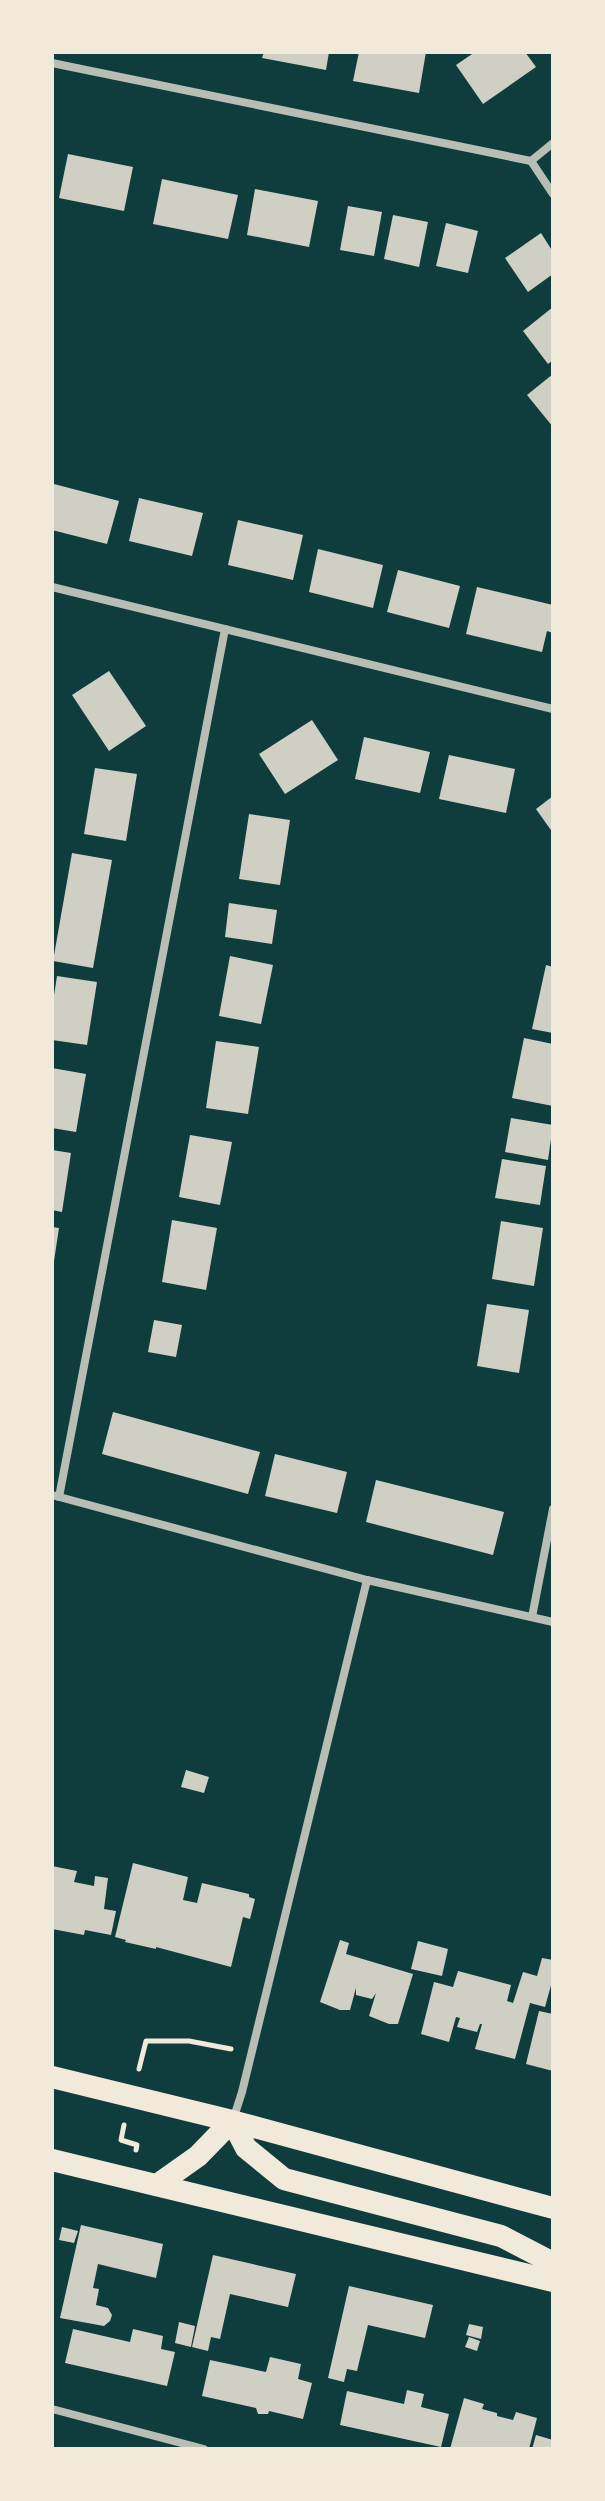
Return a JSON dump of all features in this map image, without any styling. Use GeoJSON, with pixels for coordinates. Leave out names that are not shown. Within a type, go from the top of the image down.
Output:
{"type":"FeatureCollection","features":[{"type":"Feature","properties":{"kind":"highway"},"geometry":{"type":"LineString","coordinates":[[52,2077],[232,2121],[553,2208]]}},
{"type":"Feature","properties":{"kind":"highway"},"geometry":{"type":"LineString","coordinates":[[157,2185],[198,2156],[232,2121]]}},
{"type":"Feature","properties":{"kind":"highway"},"geometry":{"type":"LineString","coordinates":[[232,2121],[246,2148],[284,2179],[501,2236],[553,2263]]}},
{"type":"Feature","properties":{"kind":"highway"},"geometry":{"type":"LineString","coordinates":[[52,2160],[553,2281]]}},
{"type":"Feature","properties":{"kind":"street"},"geometry":{"type":"LineString","coordinates":[[52,63],[531,161],[553,194]]}},
{"type":"Feature","properties":{"kind":"street"},"geometry":{"type":"LineString","coordinates":[[531,161],[553,143]]}},
{"type":"Feature","properties":{"kind":"street"},"geometry":{"type":"LineString","coordinates":[[52,587],[553,709]]}},
{"type":"Feature","properties":{"kind":"street"},"geometry":{"type":"LineString","coordinates":[[225,629],[56,1496],[367,1580],[553,1622]]}},
{"type":"Feature","properties":{"kind":"street"},"geometry":{"type":"LineString","coordinates":[[532,1617],[553,1509]]}},
{"type":"Feature","properties":{"kind":"street"},"geometry":{"type":"LineString","coordinates":[[232,2121],[242,2092],[367,1580]]}},
{"type":"Feature","properties":{"kind":"street"},"geometry":{"type":"LineString","coordinates":[[52,2409],[204,2449]]}},
{"type":"Feature","properties":{"kind":"building"},"geometry":{"type":"Polygon","coordinates":[[[264,52],[329,52],[326,70],[262,58],[264,52]]]}},
{"type":"Feature","properties":{"kind":"building"},"geometry":{"type":"Polygon","coordinates":[[[359,52],[426,52],[419,93],[353,81],[359,52]]]}},
{"type":"Feature","properties":{"kind":"building"},"geometry":{"type":"Polygon","coordinates":[[[475,52],[525,52],[536,67],[483,104],[456,65],[475,52]]]}},
{"type":"Feature","properties":{"kind":"building"},"geometry":{"type":"Polygon","coordinates":[[[68,154],[133,167],[124,211],[59,198],[68,154]]]}},
{"type":"Feature","properties":{"kind":"building"},"geometry":{"type":"Polygon","coordinates":[[[162,179],[238,195],[228,239],[153,224],[162,179]]]}},
{"type":"Feature","properties":{"kind":"building"},"geometry":{"type":"Polygon","coordinates":[[[255,189],[318,201],[309,247],[247,235],[255,189]]]}},
{"type":"Feature","properties":{"kind":"building"},"geometry":{"type":"Polygon","coordinates":[[[348,206],[382,212],[374,256],[340,250],[348,206]]]}},
{"type":"Feature","properties":{"kind":"building"},"geometry":{"type":"Polygon","coordinates":[[[393,215],[428,222],[419,267],[384,259],[393,215]]]}},
{"type":"Feature","properties":{"kind":"building"},"geometry":{"type":"Polygon","coordinates":[[[446,223],[478,231],[468,273],[436,266],[446,223]]]}},
{"type":"Feature","properties":{"kind":"building"},"geometry":{"type":"Polygon","coordinates":[[[541,233],[553,252],[553,274],[528,292],[505,258],[541,233]]]}},
{"type":"Feature","properties":{"kind":"building"},"geometry":{"type":"Polygon","coordinates":[[[553,307],[553,360],[548,364],[523,331],[553,307]]]}},
{"type":"Feature","properties":{"kind":"building"},"geometry":{"type":"Polygon","coordinates":[[[553,374],[553,427],[527,395],[553,374]]]}},
{"type":"Feature","properties":{"kind":"building"},"geometry":{"type":"Polygon","coordinates":[[[54,484],[119,501],[107,544],[52,530],[54,484]]]}},
{"type":"Feature","properties":{"kind":"building"},"geometry":{"type":"Polygon","coordinates":[[[139,498],[203,513],[192,556],[129,541],[139,498]]]}},
{"type":"Feature","properties":{"kind":"building"},"geometry":{"type":"Polygon","coordinates":[[[238,520],[303,535],[293,580],[228,565],[238,520]]]}},
{"type":"Feature","properties":{"kind":"building"},"geometry":{"type":"Polygon","coordinates":[[[318,549],[383,565],[373,608],[309,592],[318,549]]]}},
{"type":"Feature","properties":{"kind":"building"},"geometry":{"type":"Polygon","coordinates":[[[398,570],[460,586],[449,628],[387,612],[398,570]]]}},
{"type":"Feature","properties":{"kind":"building"},"geometry":{"type":"Polygon","coordinates":[[[477,587],[553,605],[553,633],[547,631],[542,652],[466,634],[477,587]]]}},
{"type":"Feature","properties":{"kind":"building"},"geometry":{"type":"Polygon","coordinates":[[[109,671],[146,726],[109,751],[72,695],[109,671]]]}},
{"type":"Feature","properties":{"kind":"building"},"geometry":{"type":"Polygon","coordinates":[[[312,720],[338,760],[285,794],[259,754],[312,720]]]}},
{"type":"Feature","properties":{"kind":"building"},"geometry":{"type":"Polygon","coordinates":[[[364,737],[430,752],[420,793],[355,779],[364,737]]]}},
{"type":"Feature","properties":{"kind":"building"},"geometry":{"type":"Polygon","coordinates":[[[449,755],[515,769],[506,813],[439,799],[449,755]]]}},
{"type":"Feature","properties":{"kind":"building"},"geometry":{"type":"Polygon","coordinates":[[[95,768],[137,774],[126,841],[84,834],[95,768]]]}},
{"type":"Feature","properties":{"kind":"building"},"geometry":{"type":"Polygon","coordinates":[[[553,796],[553,833],[536,809],[553,796]]]}},
{"type":"Feature","properties":{"kind":"building"},"geometry":{"type":"Polygon","coordinates":[[[249,814],[290,820],[280,885],[239,879],[249,814]]]}},
{"type":"Feature","properties":{"kind":"building"},"geometry":{"type":"Polygon","coordinates":[[[72,853],[112,860],[93,968],[53,961],[72,853]]]}},
{"type":"Feature","properties":{"kind":"building"},"geometry":{"type":"Polygon","coordinates":[[[229,903],[277,910],[272,944],[225,937],[229,903]]]}},
{"type":"Feature","properties":{"kind":"building"},"geometry":{"type":"Polygon","coordinates":[[[230,956],[273,965],[261,1024],[219,1016],[230,956]]]}},
{"type":"Feature","properties":{"kind":"building"},"geometry":{"type":"Polygon","coordinates":[[[546,965],[553,967],[553,1033],[532,1029],[546,965]]]}},
{"type":"Feature","properties":{"kind":"building"},"geometry":{"type":"Polygon","coordinates":[[[57,976],[97,982],[87,1045],[52,1040],[52,1008],[57,976]]]}},
{"type":"Feature","properties":{"kind":"building"},"geometry":{"type":"Polygon","coordinates":[[[524,1038],[553,1044],[553,1106],[512,1098],[524,1038]]]}},
{"type":"Feature","properties":{"kind":"building"},"geometry":{"type":"Polygon","coordinates":[[[216,1041],[259,1047],[248,1114],[206,1108],[216,1041]]]}},
{"type":"Feature","properties":{"kind":"building"},"geometry":{"type":"Polygon","coordinates":[[[52,1068],[86,1074],[76,1132],[52,1128],[52,1068]]]}},
{"type":"Feature","properties":{"kind":"building"},"geometry":{"type":"Polygon","coordinates":[[[511,1118],[553,1125],[548,1160],[505,1152],[511,1118]]]}},
{"type":"Feature","properties":{"kind":"building"},"geometry":{"type":"Polygon","coordinates":[[[190,1135],[232,1142],[220,1205],[179,1197],[190,1135]]]}},
{"type":"Feature","properties":{"kind":"building"},"geometry":{"type":"Polygon","coordinates":[[[52,1150],[71,1153],[62,1212],[52,1210],[52,1150]]]}},
{"type":"Feature","properties":{"kind":"building"},"geometry":{"type":"Polygon","coordinates":[[[502,1159],[546,1166],[540,1205],[495,1198],[502,1159]]]}},
{"type":"Feature","properties":{"kind":"building"},"geometry":{"type":"Polygon","coordinates":[[[172,1220],[217,1228],[206,1290],[162,1282],[172,1220]]]}},
{"type":"Feature","properties":{"kind":"building"},"geometry":{"type":"Polygon","coordinates":[[[501,1221],[543,1228],[534,1286],[492,1279],[501,1221]]]}},
{"type":"Feature","properties":{"kind":"building"},"geometry":{"type":"Polygon","coordinates":[[[52,1227],[59,1228],[54,1261],[52,1261],[52,1227]]]}},
{"type":"Feature","properties":{"kind":"building"},"geometry":{"type":"Polygon","coordinates":[[[487,1304],[529,1310],[519,1373],[477,1366],[487,1304]]]}},
{"type":"Feature","properties":{"kind":"building"},"geometry":{"type":"Polygon","coordinates":[[[154,1320],[182,1325],[176,1357],[148,1352],[154,1320]]]}},
{"type":"Feature","properties":{"kind":"building"},"geometry":{"type":"Polygon","coordinates":[[[113,1412],[260,1452],[248,1494],[102,1454],[113,1412]]]}},
{"type":"Feature","properties":{"kind":"building"},"geometry":{"type":"Polygon","coordinates":[[[275,1454],[347,1472],[337,1513],[265,1496],[275,1454]]]}},
{"type":"Feature","properties":{"kind":"building"},"geometry":{"type":"Polygon","coordinates":[[[376,1480],[504,1512],[493,1555],[366,1522],[376,1480]]]}},
{"type":"Feature","properties":{"kind":"building"},"geometry":{"type":"Polygon","coordinates":[[[186,1770],[209,1777],[204,1793],[181,1787],[186,1770]]]}},
{"type":"Feature","properties":{"kind":"building"},"geometry":{"type":"Polygon","coordinates":[[[133,1863],[188,1877],[183,1900],[197,1903],[202,1883],[249,1894],[255,1899],[250,1919],[243,1917],[231,1967],[115,1937],[133,1863]]]}},
{"type":"Feature","properties":{"kind":"building"},"geometry":{"type":"Polygon","coordinates":[[[52,1866],[77,1871],[74,1882],[94,1886],[95,1876],[108,1878],[104,1909],[116,1911],[111,1935],[85,1930],[84,1935],[52,1929],[52,1866]]]}},
{"type":"Feature","properties":{"kind":"building"},"geometry":{"type":"Polygon","coordinates":[[[340,1940],[349,1943],[346,1954],[413,1974],[398,2024],[369,2016],[376,1993],[372,1999],[356,1995],[356,1988],[350,2010],[340,2010],[320,2002],[340,1940]]]}},
{"type":"Feature","properties":{"kind":"building"},"geometry":{"type":"Polygon","coordinates":[[[418,1941],[448,1949],[442,1976],[411,1969],[418,1941]]]}},
{"type":"Feature","properties":{"kind":"building"},"geometry":{"type":"Polygon","coordinates":[[[542,1958],[553,1960],[553,1978],[545,2007],[530,2003],[515,2059],[475,2049],[482,2024],[477,2032],[457,2027],[460,2018],[456,2017],[449,2042],[421,2034],[434,1982],[453,1987],[458,1971],[511,1985],[507,2001],[513,2003],[523,1972],[537,1976],[542,1958]]]}},
{"type":"Feature","properties":{"kind":"building"},"geometry":{"type":"Polygon","coordinates":[[[539,2011],[553,2014],[553,2071],[526,2064],[539,2011]]]}},
{"type":"Feature","properties":{"kind":"building"},"geometry":{"type":"Polygon","coordinates":[[[81,2225],[163,2244],[156,2278],[98,2264],[93,2288],[99,2289],[96,2305],[108,2308],[112,2315],[104,2326],[60,2318],[81,2225]]]}},
{"type":"Feature","properties":{"kind":"building"},"geometry":{"type":"Polygon","coordinates":[[[62,2227],[78,2231],[74,2243],[59,2240],[62,2227]]]}},
{"type":"Feature","properties":{"kind":"building"},"geometry":{"type":"Polygon","coordinates":[[[213,2255],[296,2274],[288,2307],[230,2294],[220,2339],[211,2337],[208,2351],[192,2347],[213,2255]]]}},
{"type":"Feature","properties":{"kind":"building"},"geometry":{"type":"Polygon","coordinates":[[[349,2286],[433,2305],[425,2338],[368,2325],[357,2371],[347,2369],[344,2382],[328,2378],[349,2286]]]}},
{"type":"Feature","properties":{"kind":"building"},"geometry":{"type":"Polygon","coordinates":[[[179,2322],[195,2326],[191,2347],[175,2343],[179,2322]]]}},
{"type":"Feature","properties":{"kind":"building"},"geometry":{"type":"Polygon","coordinates":[[[469,2324],[483,2327],[481,2339],[466,2335],[469,2324]]]}},
{"type":"Feature","properties":{"kind":"building"},"geometry":{"type":"Polygon","coordinates":[[[73,2329],[130,2342],[133,2329],[163,2336],[161,2349],[175,2352],[167,2386],[65,2363],[73,2329]]]}},
{"type":"Feature","properties":{"kind":"building"},"geometry":{"type":"Polygon","coordinates":[[[469,2337],[480,2341],[477,2351],[465,2347],[469,2337]]]}},
{"type":"Feature","properties":{"kind":"building"},"geometry":{"type":"Polygon","coordinates":[[[270,2357],[301,2364],[298,2379],[312,2383],[303,2419],[269,2411],[268,2414],[258,2414],[256,2408],[202,2396],[210,2360],[266,2372],[270,2357]]]}},
{"type":"Feature","properties":{"kind":"building"},"geometry":{"type":"Polygon","coordinates":[[[407,2390],[424,2394],[421,2407],[449,2414],[441,2447],[340,2425],[347,2391],[404,2404],[407,2390]]]}},
{"type":"Feature","properties":{"kind":"building"},"geometry":{"type":"Polygon","coordinates":[[[464,2398],[484,2404],[482,2409],[497,2413],[497,2416],[513,2420],[516,2412],[537,2418],[529,2449],[450,2449],[464,2398]]]}},
{"type":"Feature","properties":{"kind":"building"},"geometry":{"type":"Polygon","coordinates":[[[536,2435],[553,2440],[553,2449],[532,2449],[536,2435]]]}}]}
